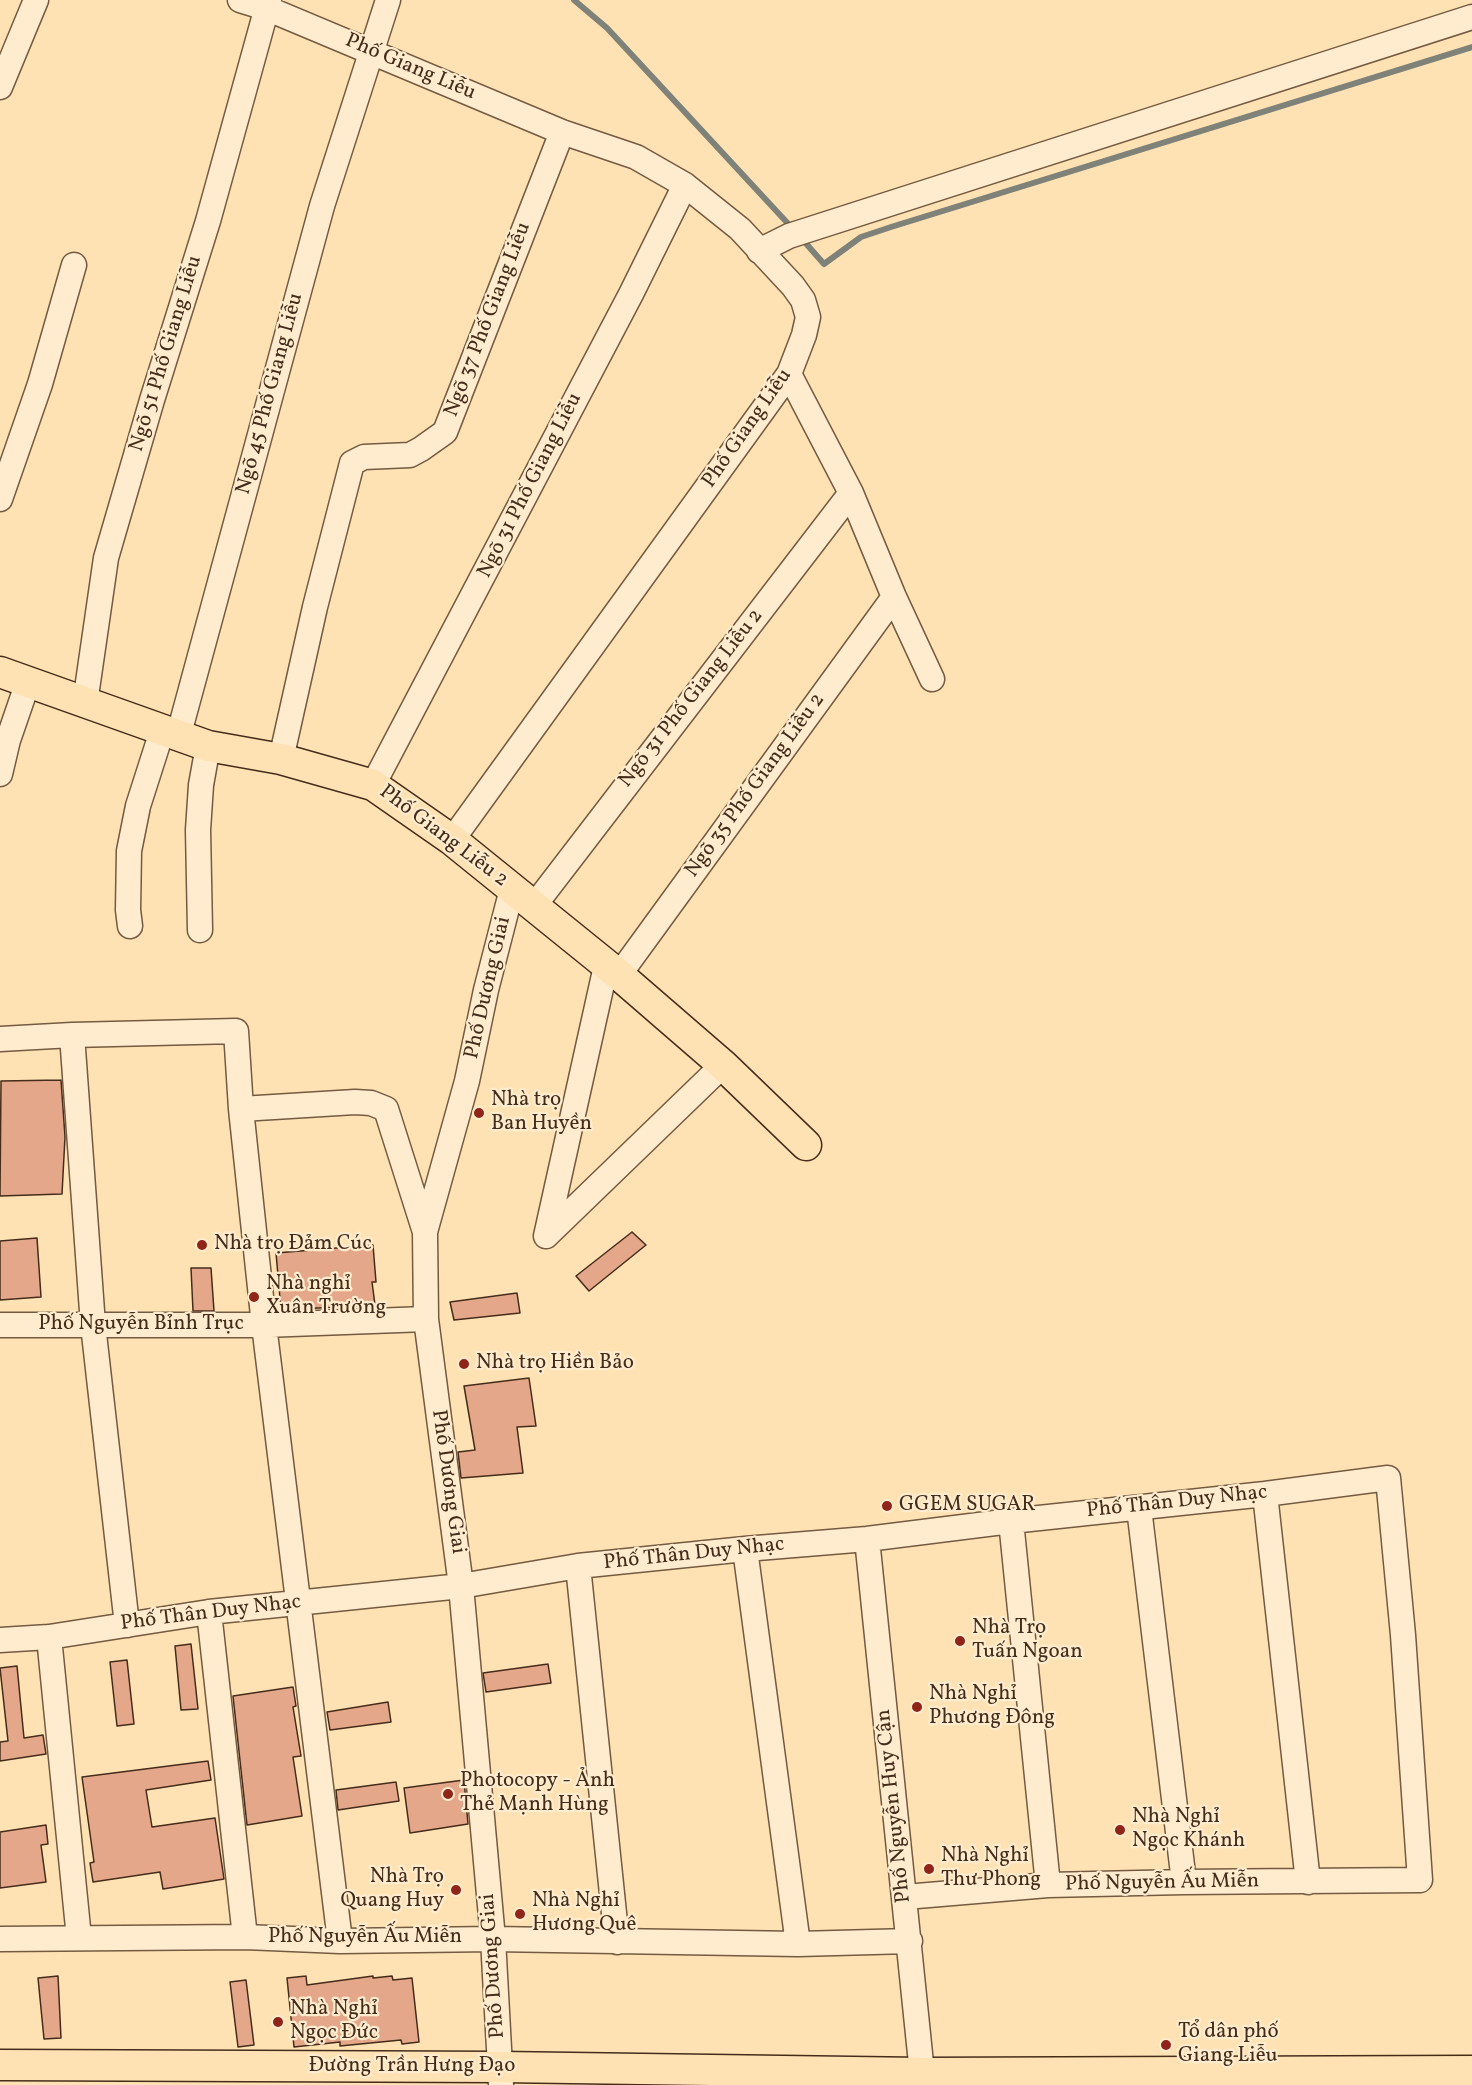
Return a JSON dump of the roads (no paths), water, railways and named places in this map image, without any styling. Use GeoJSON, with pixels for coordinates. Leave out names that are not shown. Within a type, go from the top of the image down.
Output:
{"type":"FeatureCollection","features":[{"type":"Feature","properties":{"kind":"main road","name":"Phố Giang Liễu 2"},"geometry":{"type":"LineString","coordinates":[[0,672],[208,747],[281,759],[374,785],[452,840],[613,971],[723,1065],[806,1145]]}},
{"type":"Feature","properties":{"kind":"main road","name":"Đường Trần Hưng Đạo"},"geometry":{"type":"LineString","coordinates":[[0,2065],[501,2076],[1472,2071]]}},
{"type":"Feature","properties":{"kind":"street"},"geometry":{"type":"LineString","coordinates":[[0,87],[36,0]]}},
{"type":"Feature","properties":{"kind":"street","name":"Phố Giang Liễu"},"geometry":{"type":"LineString","coordinates":[[240,0],[268,4],[372,52],[562,132],[636,157],[685,185],[740,229],[793,286],[803,300],[808,317],[804,335],[789,374],[452,840]]}},
{"type":"Feature","properties":{"kind":"street","name":"Ngõ 45 Phố Giang Liễu"},"geometry":{"type":"LineString","coordinates":[[130,926],[129,851],[138,806],[170,734],[322,206],[388,0]]}},
{"type":"Feature","properties":{"kind":"street","name":"Ngõ 51 Phố Giang Liễu"},"geometry":{"type":"LineString","coordinates":[[85,702],[106,558],[208,221],[268,4]]}},
{"type":"Feature","properties":{"kind":"street"},"geometry":{"type":"LineString","coordinates":[[759,251],[789,236],[825,224],[1472,17]]}},
{"type":"Feature","properties":{"kind":"street","name":"Ngõ 37 Phố Giang Liễu"},"geometry":{"type":"LineString","coordinates":[[281,759],[315,608],[352,463],[364,457],[410,455],[445,432],[562,132]]}},
{"type":"Feature","properties":{"kind":"street","name":"Ngõ 31 Phố Giang Liễu"},"geometry":{"type":"LineString","coordinates":[[374,785],[632,294],[685,185]]}},
{"type":"Feature","properties":{"kind":"street"},"geometry":{"type":"LineString","coordinates":[[0,499],[40,384],[74,266]]}},
{"type":"Feature","properties":{"kind":"street"},"geometry":{"type":"LineString","coordinates":[[789,374],[851,493],[894,597],[932,680]]}},
{"type":"Feature","properties":{"kind":"street","name":"Ngõ 31 Phố Giang Liễu 2"},"geometry":{"type":"LineString","coordinates":[[523,898],[851,493]]}},
{"type":"Feature","properties":{"kind":"street","name":"Ngõ 35 Phố Giang Liễu 2"},"geometry":{"type":"LineString","coordinates":[[613,971],[894,597]]}},
{"type":"Feature","properties":{"kind":"street"},"geometry":{"type":"LineString","coordinates":[[0,774],[8,740],[28,682]]}},
{"type":"Feature","properties":{"kind":"street"},"geometry":{"type":"LineString","coordinates":[[200,930],[198,830],[201,785],[208,747]]}},
{"type":"Feature","properties":{"kind":"street","name":"Phố Dương Giai"},"geometry":{"type":"LineString","coordinates":[[501,2076],[493,1939],[461,1586],[426,1319],[425,1232],[467,1081],[486,990],[523,898]]}},
{"type":"Feature","properties":{"kind":"street"},"geometry":{"type":"LineString","coordinates":[[613,971],[546,1236],[723,1065]]}},
{"type":"Feature","properties":{"kind":"street"},"geometry":{"type":"LineString","coordinates":[[0,1039],[236,1031],[241,1109],[264,1324],[340,1941]]}},
{"type":"Feature","properties":{"kind":"street"},"geometry":{"type":"LineString","coordinates":[[72,1035],[93,1325],[127,1625]]}},
{"type":"Feature","properties":{"kind":"street"},"geometry":{"type":"LineString","coordinates":[[241,1109],[355,1102],[371,1103],[386,1109],[425,1232]]}},
{"type":"Feature","properties":{"kind":"street","name":"Phố Nguyễn Bỉnh Trục"},"geometry":{"type":"LineString","coordinates":[[0,1325],[264,1324],[426,1319]]}},
{"type":"Feature","properties":{"kind":"street","name":"Phố Thân Duy Nhạc"},"geometry":{"type":"LineString","coordinates":[[0,1640],[49,1636],[209,1612],[461,1586],[578,1566],[867,1539],[1388,1478],[1420,1880]]}},
{"type":"Feature","properties":{"kind":"street"},"geometry":{"type":"LineString","coordinates":[[1265,1494],[1308,1882]]}},
{"type":"Feature","properties":{"kind":"street"},"geometry":{"type":"LineString","coordinates":[[1139,1508],[1184,1882]]}},
{"type":"Feature","properties":{"kind":"street"},"geometry":{"type":"LineString","coordinates":[[1011,1521],[1048,1886]]}},
{"type":"Feature","properties":{"kind":"street","name":"Phố Nguyễn Huy Cận"},"geometry":{"type":"LineString","coordinates":[[867,1539],[922,2073]]}},
{"type":"Feature","properties":{"kind":"street"},"geometry":{"type":"LineString","coordinates":[[745,1549],[798,1944]]}},
{"type":"Feature","properties":{"kind":"street"},"geometry":{"type":"LineString","coordinates":[[578,1566],[617,1942]]}},
{"type":"Feature","properties":{"kind":"street"},"geometry":{"type":"LineString","coordinates":[[209,1612],[245,1937]]}},
{"type":"Feature","properties":{"kind":"street"},"geometry":{"type":"LineString","coordinates":[[49,1636],[80,1938]]}},
{"type":"Feature","properties":{"kind":"street","name":"Phố Nguyễn Ấu Miễn"},"geometry":{"type":"LineString","coordinates":[[905,1897],[1048,1886],[1184,1882],[1420,1880]]}},
{"type":"Feature","properties":{"kind":"street","name":"Phố Nguyễn Ấu Miễn"},"geometry":{"type":"LineString","coordinates":[[0,1939],[245,1937],[340,1941],[493,1939],[798,1944],[910,1941]]}},
{"type":"Feature","properties":{"kind":"waterway"},"geometry":{"type":"LineString","coordinates":[[574,0],[607,28],[793,229]]}},
{"type":"Feature","properties":{"kind":"waterway"},"geometry":{"type":"LineString","coordinates":[[802,239],[824,264],[861,237],[1472,47]]}},
{"type":"Feature","properties":{"kind":"place","name":"Nhà trọ Ban Huyền"},"geometry":{"type":"Point","coordinates":[479,1113]}},
{"type":"Feature","properties":{"kind":"place","name":"Nhà trọ Đảm Cúc"},"geometry":{"type":"Point","coordinates":[202,1245]}},
{"type":"Feature","properties":{"kind":"place","name":"Nhà nghỉ Xuân Trường"},"geometry":{"type":"Point","coordinates":[254,1297]}},
{"type":"Feature","properties":{"kind":"place","name":"Nhà trọ Hiền Bảo"},"geometry":{"type":"Point","coordinates":[464,1364]}},
{"type":"Feature","properties":{"kind":"place","name":"GGEM SUGAR"},"geometry":{"type":"Point","coordinates":[887,1506]}},
{"type":"Feature","properties":{"kind":"place","name":"Nhà Trọ Tuấn Ngoan"},"geometry":{"type":"Point","coordinates":[960,1641]}},
{"type":"Feature","properties":{"kind":"place","name":"Nhà Nghỉ Phương Đông"},"geometry":{"type":"Point","coordinates":[917,1707]}},
{"type":"Feature","properties":{"kind":"place","name":"Photocopy - Ảnh Thẻ Mạnh Hùng"},"geometry":{"type":"Point","coordinates":[448,1794]}},
{"type":"Feature","properties":{"kind":"place","name":"Nhà Nghỉ Ngọc Khánh"},"geometry":{"type":"Point","coordinates":[1120,1830]}},
{"type":"Feature","properties":{"kind":"place","name":"Nhà Nghỉ Thư Phong"},"geometry":{"type":"Point","coordinates":[929,1869]}},
{"type":"Feature","properties":{"kind":"place","name":"Nhà Trọ Quang Huy"},"geometry":{"type":"Point","coordinates":[456,1890]}},
{"type":"Feature","properties":{"kind":"place","name":"Nhà Nghỉ Hương Quê"},"geometry":{"type":"Point","coordinates":[520,1914]}},
{"type":"Feature","properties":{"kind":"place","name":"Nhà Nghỉ Ngọc Đức"},"geometry":{"type":"Point","coordinates":[278,2022]}},
{"type":"Feature","properties":{"kind":"place","name":"Tổ dân phố Giang Liễu"},"geometry":{"type":"Point","coordinates":[1166,2045]}}]}
